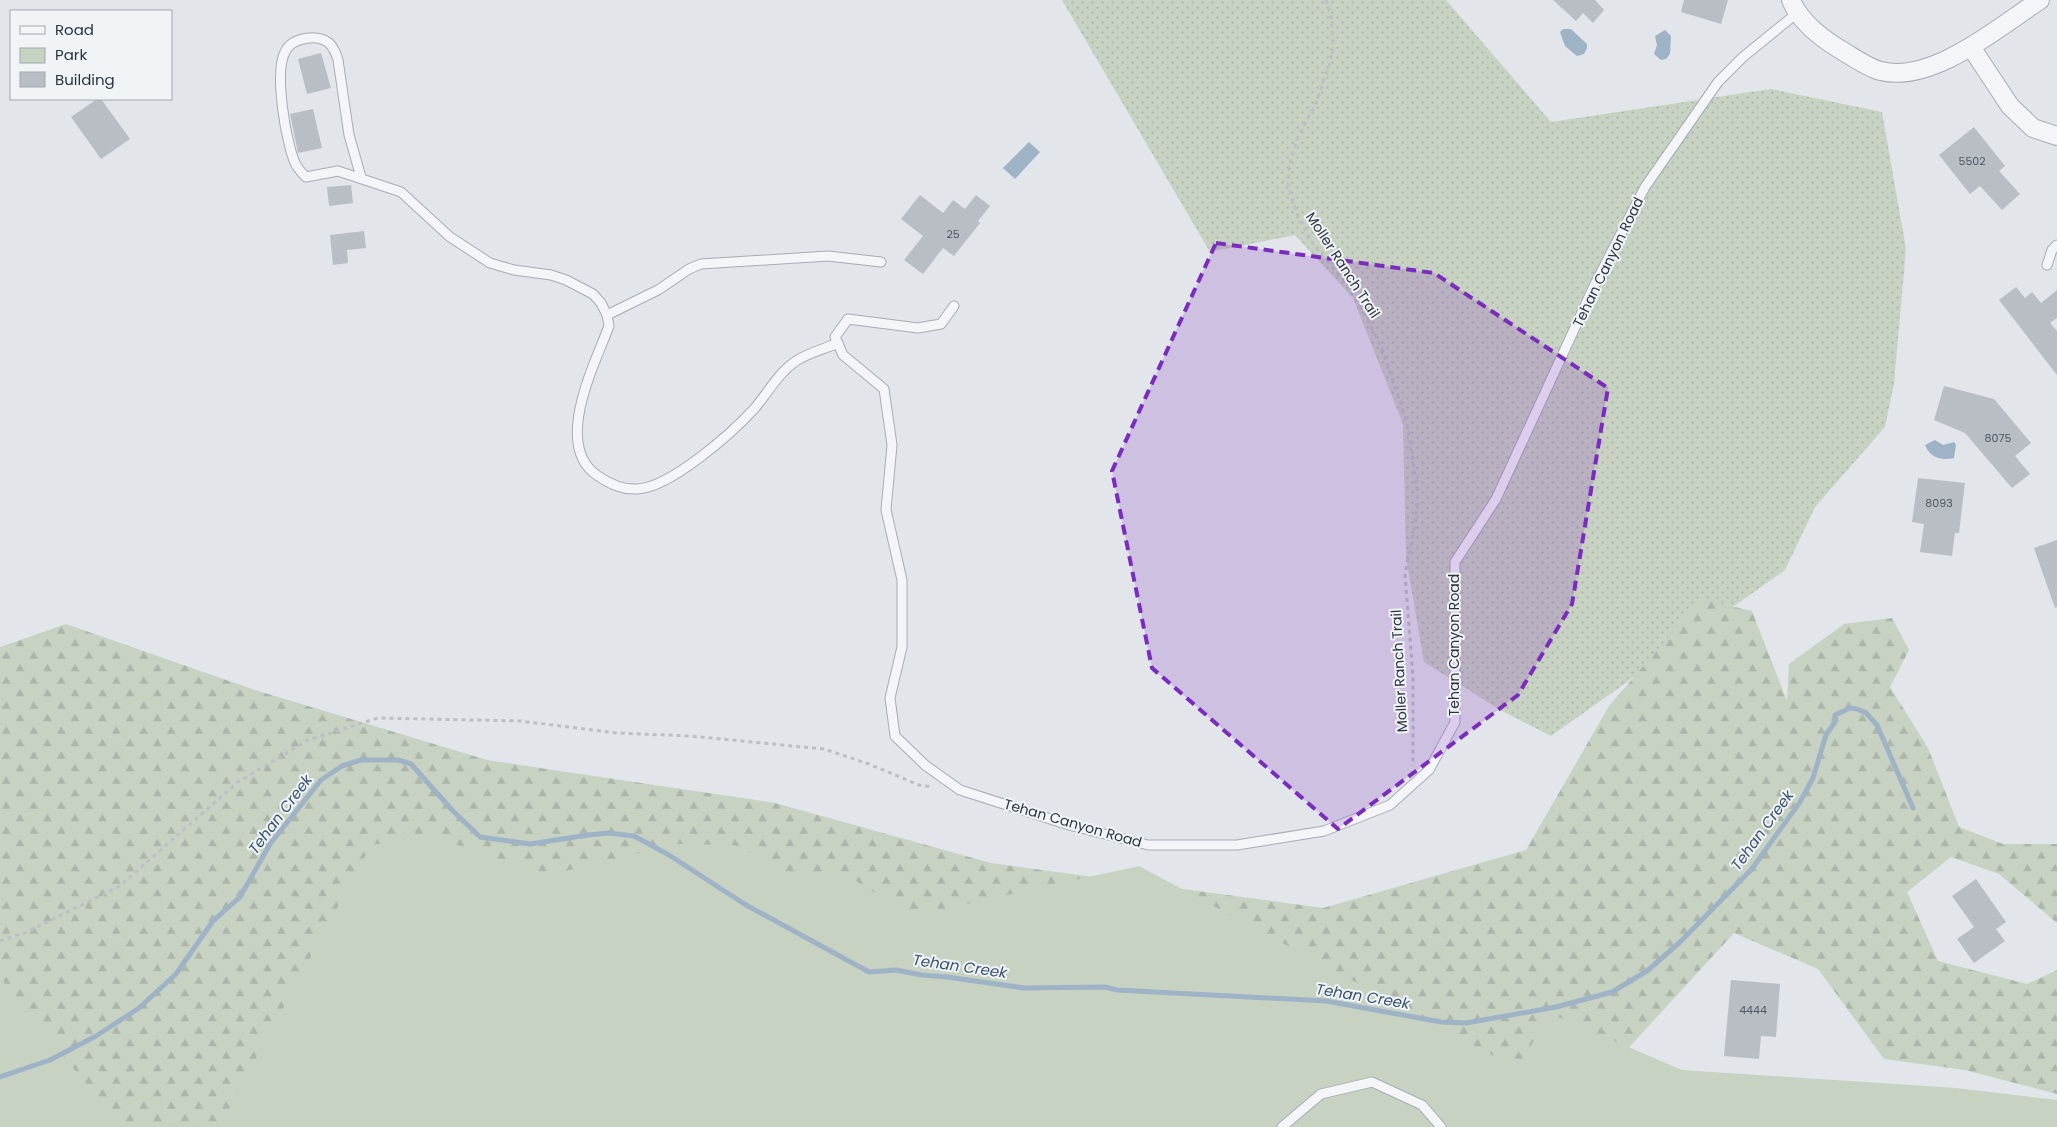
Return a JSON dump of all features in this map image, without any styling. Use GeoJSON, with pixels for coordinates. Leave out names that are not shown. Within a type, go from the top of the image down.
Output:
{"type":"FeatureCollection","features":[{"type":"Feature","properties":{"kind":"street"},"geometry":{"type":"LineString","coordinates":[[1794,7],[1826,41],[1881,71],[1903,73],[1938,65],[1971,47],[2040,0]]}},
{"type":"Feature","properties":{"kind":"street"},"geometry":{"type":"LineString","coordinates":[[1971,47],[2010,106],[2033,128],[2057,136]]}},
{"type":"Feature","properties":{"kind":"lane","name":"Tehan Canyon Road"},"geometry":{"type":"LineString","coordinates":[[838,343],[843,355],[884,389],[892,445],[886,510],[902,580],[902,647],[890,698],[895,736],[925,765],[960,790],[1069,825],[1148,845],[1237,845],[1324,832],[1390,804],[1429,770],[1455,722],[1455,562],[1496,499],[1595,284],[1645,187],[1718,82],[1794,7]]}},
{"type":"Feature","properties":{"kind":"lane"},"geometry":{"type":"LineString","coordinates":[[361,177],[349,136],[338,60],[334,49],[328,42],[319,39],[307,38],[295,42],[285,50],[280,65],[282,103],[292,153],[296,164],[306,177],[338,171],[361,177],[401,192],[450,237],[474,254],[504,268],[552,275],[566,280],[593,294],[601,302],[607,315],[609,326],[578,415],[579,448],[584,461],[594,473],[608,483],[625,489],[639,489],[652,485],[703,455],[732,432],[781,374],[796,361],[838,343],[835,337],[848,319],[918,328],[941,324],[954,306]]}},
{"type":"Feature","properties":{"kind":"lane"},"geometry":{"type":"LineString","coordinates":[[2047,265],[2052,250],[2057,245]]}},
{"type":"Feature","properties":{"kind":"lane"},"geometry":{"type":"LineString","coordinates":[[607,315],[658,290],[689,269],[702,264],[828,256],[881,262]]}},
{"type":"Feature","properties":{"kind":"lane"},"geometry":{"type":"LineString","coordinates":[[1282,1127],[1321,1094],[1372,1082],[1422,1105],[1441,1127]]}},
{"type":"Feature","properties":{"kind":"path","name":"Moller Ranch Trail"},"geometry":{"type":"LineString","coordinates":[[1326,0],[1331,17],[1333,42],[1330,63],[1316,103],[1297,140],[1290,163],[1288,186],[1299,220],[1315,247],[1343,280],[1365,315],[1383,351],[1407,422],[1418,494],[1415,525],[1404,574],[1413,678],[1413,784]]}},
{"type":"Feature","properties":{"kind":"path"},"geometry":{"type":"LineString","coordinates":[[0,941],[27,932],[120,886],[238,782],[308,740],[378,718],[520,721],[617,733],[690,736],[824,749],[869,764],[919,785],[960,790]]}},
{"type":"Feature","properties":{"kind":"highlighted area"},"geometry":{"type":"Polygon","coordinates":[[[1216,243],[1434,273],[1608,388],[1572,604],[1518,695],[1338,829],[1152,668],[1112,471],[1216,243]]]}},
{"type":"Feature","properties":{"kind":"green space"},"geometry":{"type":"Polygon","coordinates":[[[1062,0],[1446,0],[1551,122],[1771,89],[1882,112],[1906,249],[1894,384],[1885,427],[1815,507],[1785,570],[1551,736],[1502,711],[1424,662],[1406,557],[1403,424],[1353,298],[1295,235],[1210,252],[1062,0]]]}},
{"type":"Feature","properties":{"kind":"green space"},"geometry":{"type":"Polygon","coordinates":[[[1701,599],[1752,611],[1787,701],[1789,664],[1844,624],[1892,618],[1909,650],[1890,687],[1928,748],[1959,827],[2003,844],[2057,844],[2057,923],[1999,874],[1951,857],[1907,892],[1938,961],[2027,984],[2057,970],[2057,1094],[1965,1070],[1884,1059],[1818,969],[1734,933],[1622,1055],[1562,1116],[563,1127],[0,1127],[0,647],[66,624],[255,690],[487,760],[775,803],[991,863],[1323,908],[1526,850],[1609,706],[1701,599]]]}},
{"type":"Feature","properties":{"kind":"green space"},"geometry":{"type":"Polygon","coordinates":[[[430,836],[548,875],[679,844],[735,845],[791,876],[840,871],[912,916],[1139,866],[1518,1069],[1549,1013],[1682,1070],[1956,1088],[2057,1100],[2057,1127],[219,1127],[371,845],[430,836]]]}},
{"type":"Feature","properties":{"kind":"green space"},"geometry":{"type":"Polygon","coordinates":[[[0,978],[121,1127],[0,1127],[0,978]]]}},
{"type":"Feature","properties":{"kind":"water"},"geometry":{"type":"Polygon","coordinates":[[[1563,29],[1571,29],[1587,44],[1584,54],[1577,56],[1565,46],[1560,32],[1563,29]]]}},
{"type":"Feature","properties":{"kind":"water"},"geometry":{"type":"Polygon","coordinates":[[[1665,30],[1671,36],[1670,54],[1666,59],[1661,60],[1654,54],[1657,45],[1655,36],[1665,30]]]}},
{"type":"Feature","properties":{"kind":"water"},"geometry":{"type":"Polygon","coordinates":[[[1029,142],[1040,152],[1015,179],[1003,168],[1029,142]]]}},
{"type":"Feature","properties":{"kind":"water"},"geometry":{"type":"Polygon","coordinates":[[[1935,440],[1943,445],[1954,442],[1956,445],[1954,458],[1941,459],[1933,456],[1925,445],[1935,440]]]}},
{"type":"Feature","properties":{"kind":"building"},"geometry":{"type":"Polygon","coordinates":[[[1553,0],[1595,0],[1604,10],[1593,23],[1583,13],[1576,21],[1553,0]]]}},
{"type":"Feature","properties":{"kind":"building"},"geometry":{"type":"Polygon","coordinates":[[[1684,0],[1728,0],[1721,24],[1681,12],[1684,0]]]}},
{"type":"Feature","properties":{"kind":"building"},"geometry":{"type":"Polygon","coordinates":[[[321,53],[331,88],[307,94],[298,59],[321,53]]]}},
{"type":"Feature","properties":{"kind":"building"},"geometry":{"type":"Polygon","coordinates":[[[96,100],[102,100],[130,139],[101,159],[71,117],[96,100]]]}},
{"type":"Feature","properties":{"kind":"building"},"geometry":{"type":"Polygon","coordinates":[[[313,109],[322,148],[298,153],[290,114],[313,109]]]}},
{"type":"Feature","properties":{"kind":"building"},"geometry":{"type":"Polygon","coordinates":[[[1974,127],[2005,166],[1999,171],[2020,194],[2002,210],[1980,186],[1970,194],[1939,155],[1974,127]]]}},
{"type":"Feature","properties":{"kind":"building"},"geometry":{"type":"Polygon","coordinates":[[[351,185],[353,203],[329,206],[327,187],[351,185]]]}},
{"type":"Feature","properties":{"kind":"building"},"geometry":{"type":"Polygon","coordinates":[[[920,195],[943,213],[953,200],[965,209],[976,195],[990,206],[978,221],[980,223],[954,256],[943,248],[923,274],[904,260],[923,236],[901,219],[920,195]]]}},
{"type":"Feature","properties":{"kind":"building"},"geometry":{"type":"Polygon","coordinates":[[[364,231],[366,248],[347,250],[348,263],[333,265],[330,235],[364,231]]]}},
{"type":"Feature","properties":{"kind":"building"},"geometry":{"type":"Polygon","coordinates":[[[2016,287],[2025,298],[2032,292],[2041,303],[2057,290],[2057,318],[2050,323],[2057,331],[2057,375],[1999,300],[2016,287]]]}},
{"type":"Feature","properties":{"kind":"building"},"geometry":{"type":"Polygon","coordinates":[[[1944,386],[1994,399],[2031,443],[2015,456],[2030,474],[2012,488],[1965,433],[1934,420],[1944,386]]]}},
{"type":"Feature","properties":{"kind":"building"},"geometry":{"type":"Polygon","coordinates":[[[1918,478],[1965,483],[1959,533],[1955,533],[1952,556],[1920,552],[1924,524],[1912,522],[1918,478]]]}},
{"type":"Feature","properties":{"kind":"building"},"geometry":{"type":"Polygon","coordinates":[[[2057,540],[2057,607],[2055,608],[2034,548],[2057,540]]]}},
{"type":"Feature","properties":{"kind":"building"},"geometry":{"type":"Polygon","coordinates":[[[1976,879],[2006,922],[1996,929],[2005,941],[1974,963],[1957,939],[1974,927],[1952,896],[1976,879]]]}},
{"type":"Feature","properties":{"kind":"building"},"geometry":{"type":"Polygon","coordinates":[[[1731,980],[1780,984],[1776,1037],[1761,1036],[1759,1059],[1724,1056],[1731,980]]]}},
{"type":"Feature","properties":{"kind":"waterway","name":"Tehan Creek"},"geometry":{"type":"LineString","coordinates":[[0,1077],[50,1060],[96,1036],[139,1008],[176,974],[213,921],[240,897],[270,844],[321,780],[342,766],[361,760],[398,760],[411,764],[453,811],[480,837],[530,844],[609,833],[634,836],[669,855],[746,905],[869,972],[896,970],[1024,988],[1105,987],[1117,990],[1326,1001],[1441,1022],[1466,1023],[1556,1007],[1612,992],[1647,971],[1679,943],[1751,870],[1800,802],[1813,778],[1826,735],[1835,722],[1835,715],[1850,708],[1857,709],[1866,713],[1877,725],[1913,808]]}}]}
